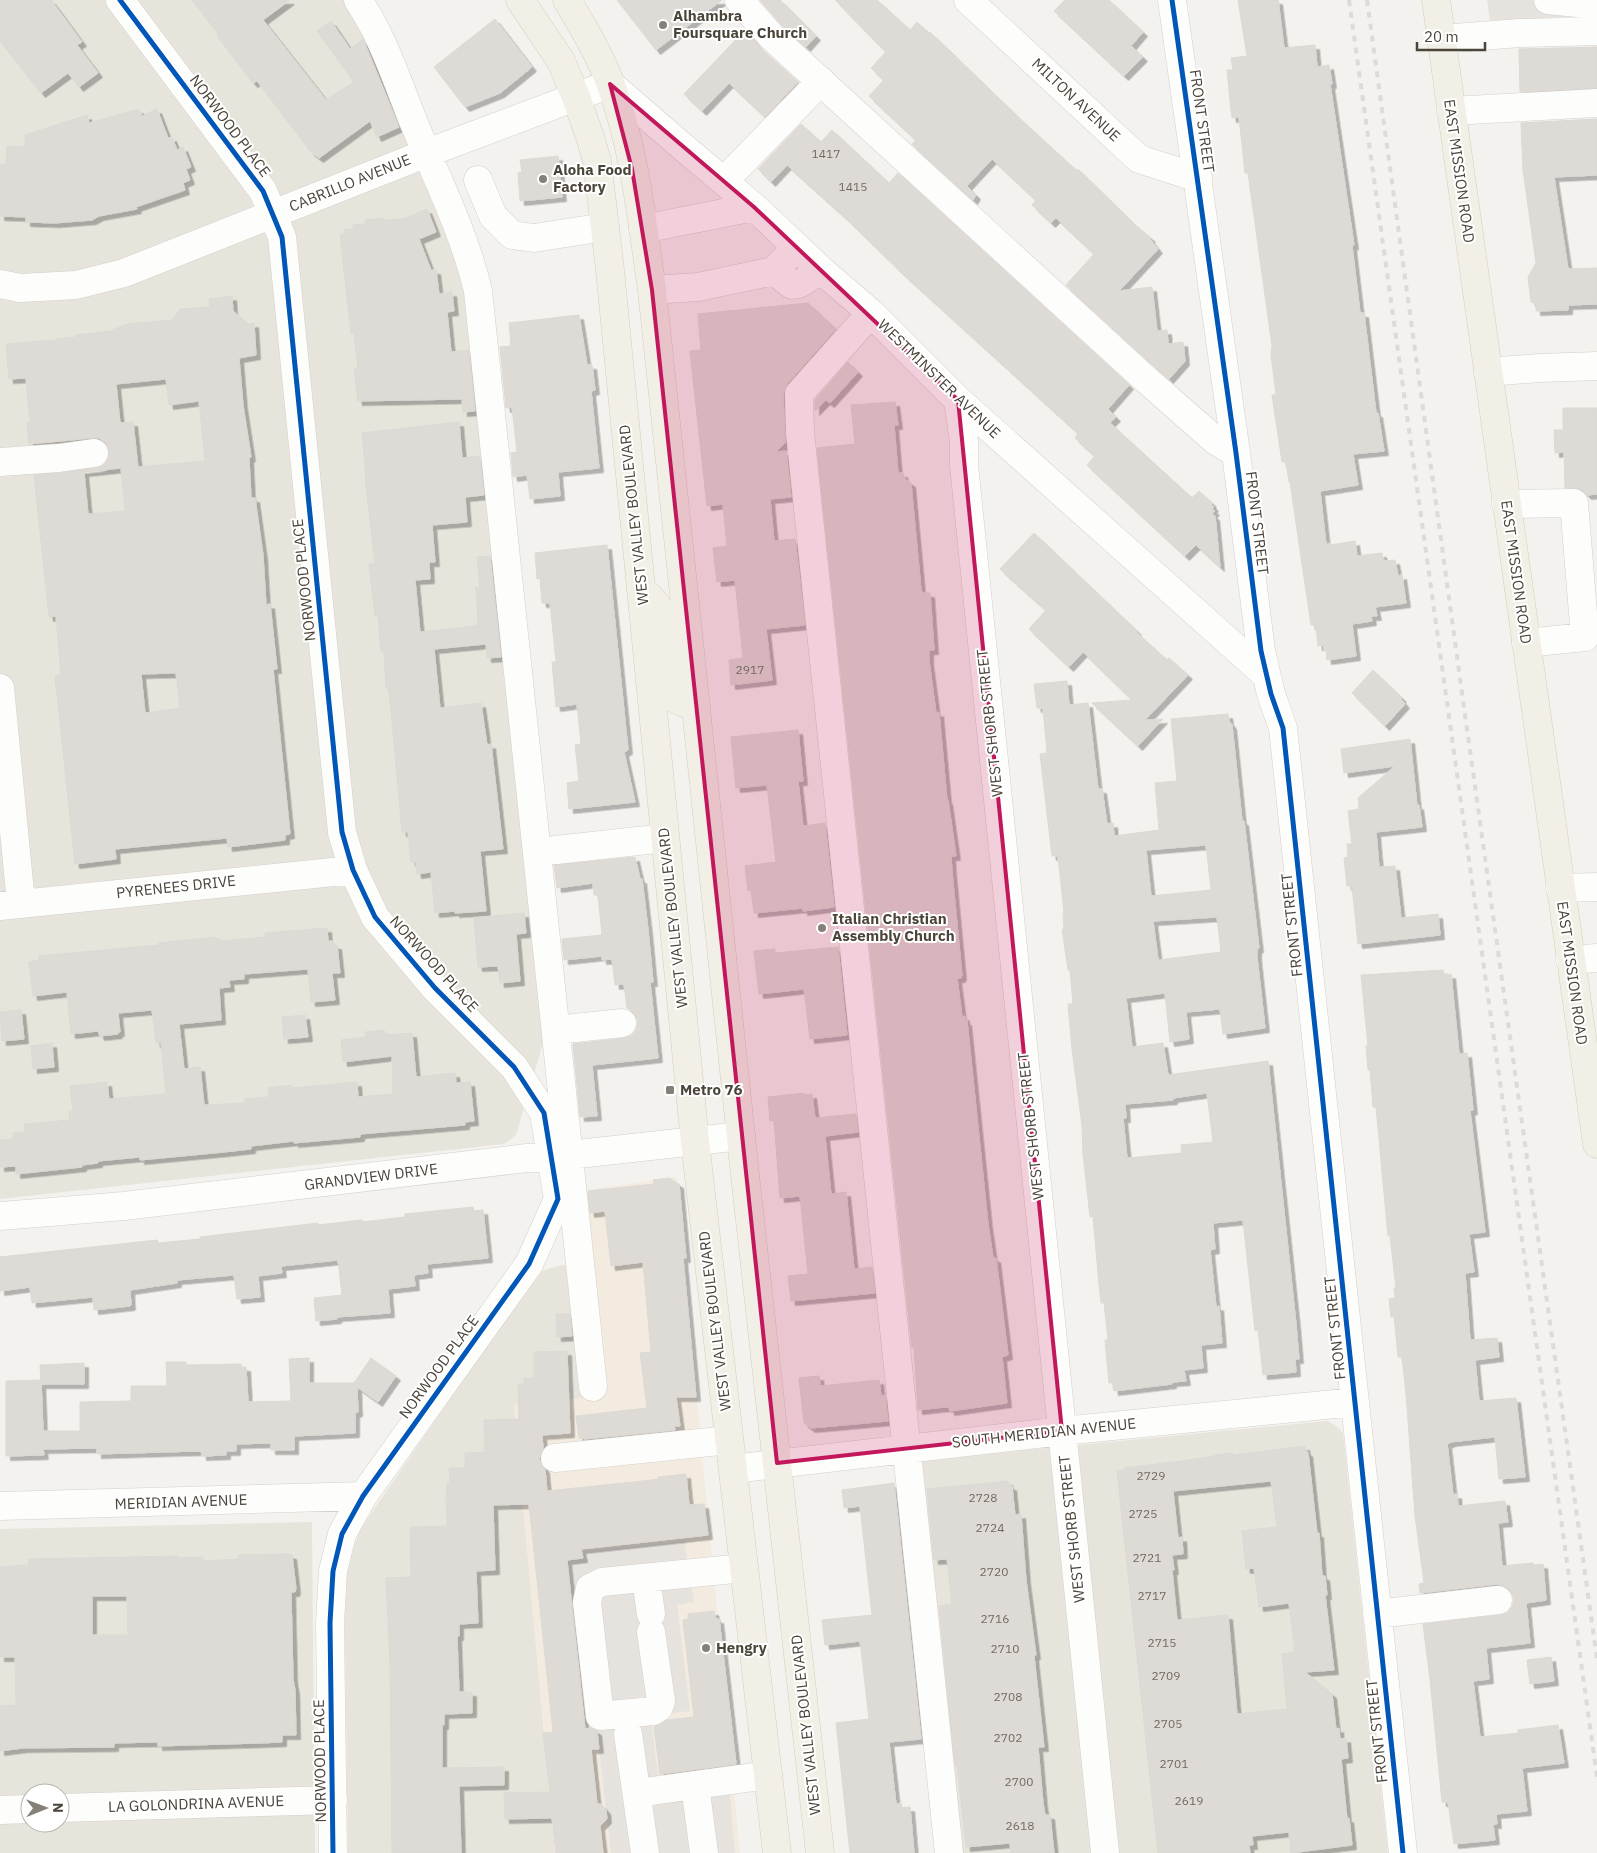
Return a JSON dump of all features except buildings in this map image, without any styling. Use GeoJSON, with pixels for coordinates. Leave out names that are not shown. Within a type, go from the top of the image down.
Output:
{"type":"FeatureCollection","features":[{"type":"Feature","properties":{"kind":"main road","name":"WEST VALLEY BOULEVARD"},"geometry":{"type":"LineString","coordinates":[[520,0],[561,61],[576,97],[597,161],[641,590],[694,1142],[777,1853]]}},
{"type":"Feature","properties":{"kind":"main road","name":"WEST VALLEY BOULEVARD"},"geometry":{"type":"LineString","coordinates":[[567,0],[591,42],[610,84],[625,135],[643,229],[652,290],[741,1136],[820,1853]]}},
{"type":"Feature","properties":{"kind":"main road","name":"EAST MISSION ROAD"},"geometry":{"type":"LineString","coordinates":[[1436,0],[1597,1144]]}},
{"type":"Feature","properties":{"kind":"main road"},"geometry":{"type":"LineString","coordinates":[[641,590],[649,596],[659,609],[666,627],[674,698],[696,706]]}},
{"type":"Feature","properties":{"kind":"street","name":"NORWOOD PLACE"},"geometry":{"type":"LineString","coordinates":[[120,0],[263,191],[282,237],[342,832],[353,870],[375,917],[405,954],[435,988],[514,1068],[544,1113],[560,1156],[558,1199],[529,1264],[363,1496],[342,1534],[333,1571],[330,1623],[333,1853]]}},
{"type":"Feature","properties":{"kind":"street"},"geometry":{"type":"LineString","coordinates":[[358,0],[385,47],[467,253],[478,291],[556,1030],[560,1156],[593,1388]]}},
{"type":"Feature","properties":{"kind":"street"},"geometry":{"type":"LineString","coordinates":[[739,0],[771,36],[1141,375],[1216,441],[1236,452]]}},
{"type":"Feature","properties":{"kind":"street","name":"MILTON AVENUE"},"geometry":{"type":"LineString","coordinates":[[968,0],[1139,159],[1198,178]]}},
{"type":"Feature","properties":{"kind":"street","name":"FRONT STREET"},"geometry":{"type":"LineString","coordinates":[[1172,0],[1236,452],[1261,651],[1271,694],[1283,728],[1403,1853]]}},
{"type":"Feature","properties":{"kind":"street"},"geometry":{"type":"LineString","coordinates":[[1548,0],[1597,5]]}},
{"type":"Feature","properties":{"kind":"street"},"geometry":{"type":"LineString","coordinates":[[1441,38],[1597,31]]}},
{"type":"Feature","properties":{"kind":"street"},"geometry":{"type":"LineString","coordinates":[[724,181],[821,81]]}},
{"type":"Feature","properties":{"kind":"street","name":"CABRILLO AVENUE"},"geometry":{"type":"LineString","coordinates":[[0,284],[20,288],[76,285],[124,273],[427,152],[610,84]]}},
{"type":"Feature","properties":{"kind":"street","name":"WESTMINSTER AVENUE"},"geometry":{"type":"LineString","coordinates":[[610,84],[754,206],[821,270],[870,313],[958,400],[1266,675]]}},
{"type":"Feature","properties":{"kind":"street"},"geometry":{"type":"LineString","coordinates":[[1451,111],[1597,103]]}},
{"type":"Feature","properties":{"kind":"street"},"geometry":{"type":"LineString","coordinates":[[478,180],[493,216],[512,235],[534,238],[605,227]]}},
{"type":"Feature","properties":{"kind":"street"},"geometry":{"type":"LineString","coordinates":[[643,229],[754,206]]}},
{"type":"Feature","properties":{"kind":"street"},"geometry":{"type":"LineString","coordinates":[[652,290],[698,287],[774,271],[796,246]]}},
{"type":"Feature","properties":{"kind":"street"},"geometry":{"type":"LineString","coordinates":[[774,271],[792,285],[799,284],[821,270]]}},
{"type":"Feature","properties":{"kind":"street"},"geometry":{"type":"LineString","coordinates":[[870,313],[799,394],[802,452],[949,1853]]}},
{"type":"Feature","properties":{"kind":"street"},"geometry":{"type":"LineString","coordinates":[[1488,372],[1597,366]]}},
{"type":"Feature","properties":{"kind":"street","name":"WEST SHORB STREET"},"geometry":{"type":"LineString","coordinates":[[958,400],[964,442],[964,465],[1105,1853]]}},
{"type":"Feature","properties":{"kind":"street"},"geometry":{"type":"LineString","coordinates":[[0,462],[59,458],[94,453]]}},
{"type":"Feature","properties":{"kind":"street"},"geometry":{"type":"LineString","coordinates":[[1506,504],[1574,503],[1585,638],[1526,643]]}},
{"type":"Feature","properties":{"kind":"street"},"geometry":{"type":"LineString","coordinates":[[0,688],[11,904]]}},
{"type":"Feature","properties":{"kind":"street"},"geometry":{"type":"LineString","coordinates":[[556,850],[665,838]]}},
{"type":"Feature","properties":{"kind":"street","name":"PYRENEES DRIVE"},"geometry":{"type":"LineString","coordinates":[[11,904],[353,870]]}},
{"type":"Feature","properties":{"kind":"street"},"geometry":{"type":"LineString","coordinates":[[1560,888],[1597,887]]}},
{"type":"Feature","properties":{"kind":"street"},"geometry":{"type":"LineString","coordinates":[[1570,960],[1597,958]]}},
{"type":"Feature","properties":{"kind":"street"},"geometry":{"type":"LineString","coordinates":[[556,1030],[622,1023]]}},
{"type":"Feature","properties":{"kind":"street","name":"GRANDVIEW DRIVE"},"geometry":{"type":"LineString","coordinates":[[0,1216],[124,1206],[517,1159],[741,1136]]}},
{"type":"Feature","properties":{"kind":"street","name":"SOUTH MERIDIAN AVENUE"},"geometry":{"type":"LineString","coordinates":[[732,1469],[1062,1430],[1355,1402]]}},
{"type":"Feature","properties":{"kind":"street"},"geometry":{"type":"LineString","coordinates":[[555,1458],[729,1440]]}},
{"type":"Feature","properties":{"kind":"street","name":"MERIDIAN AVENUE"},"geometry":{"type":"LineString","coordinates":[[0,1506],[363,1496]]}},
{"type":"Feature","properties":{"kind":"street"},"geometry":{"type":"LineString","coordinates":[[646,1578],[661,1701],[659,1707],[653,1711],[600,1716],[587,1602],[590,1588],[602,1582],[744,1568]]}},
{"type":"Feature","properties":{"kind":"street"},"geometry":{"type":"LineString","coordinates":[[1377,1614],[1498,1600]]}},
{"type":"Feature","properties":{"kind":"street"},"geometry":{"type":"LineString","coordinates":[[628,1734],[645,1853]]}},
{"type":"Feature","properties":{"kind":"street"},"geometry":{"type":"LineString","coordinates":[[637,1793],[768,1775]]}},
{"type":"Feature","properties":{"kind":"street"},"geometry":{"type":"LineString","coordinates":[[695,1785],[704,1853]]}},
{"type":"Feature","properties":{"kind":"street","name":"LA GOLONDRINA AVENUE"},"geometry":{"type":"LineString","coordinates":[[70,1808],[333,1800]]}},
{"type":"Feature","properties":{"kind":"street"},"geometry":{"type":"LineString","coordinates":[[0,1810],[20,1809]]}},
{"type":"Feature","properties":{"kind":"highlighted area"},"geometry":{"type":"Polygon","coordinates":[[[610,84],[754,207],[958,400],[1062,1431],[777,1463],[652,290],[632,169],[610,84]]]}},
{"type":"Feature","properties":{"kind":"shaded area"},"geometry":{"type":"Polygon","coordinates":[[[0,0],[352,0],[464,260],[548,1026],[516,1135],[504,1144],[0,1199],[0,0]]]}},
{"type":"Feature","properties":{"kind":"shaded area"},"geometry":{"type":"Polygon","coordinates":[[[1487,0],[1597,0],[1597,18],[1490,20],[1487,0]]]}},
{"type":"Feature","properties":{"kind":"shaded area"},"geometry":{"type":"Polygon","coordinates":[[[676,1177],[740,1853],[555,1853],[514,1405],[605,1396],[587,1190],[676,1177]]]}},
{"type":"Feature","properties":{"kind":"shaded area"},"geometry":{"type":"Polygon","coordinates":[[[561,1265],[572,1266],[587,1398],[514,1405],[555,1853],[348,1853],[344,1574],[361,1528],[510,1312],[542,1271],[561,1265]]]}},
{"type":"Feature","properties":{"kind":"shaded area"},"geometry":{"type":"Polygon","coordinates":[[[1327,1421],[1335,1425],[1343,1433],[1388,1853],[954,1853],[914,1461],[1327,1421]]]}},
{"type":"Feature","properties":{"kind":"shaded area"},"geometry":{"type":"Polygon","coordinates":[[[312,1522],[315,1853],[0,1853],[0,1529],[312,1522]]]}},
{"type":"Feature","properties":{"kind":"shaded area"},"geometry":{"type":"Polygon","coordinates":[[[686,1541],[685,1545],[694,1602],[677,1605],[690,1711],[607,1722],[651,1720],[659,1783],[728,1774],[735,1853],[611,1853],[596,1724],[587,1725],[565,1553],[686,1541]]]}},
{"type":"Feature","properties":{"kind":"railway"},"geometry":{"type":"LineString","coordinates":[[1349,0],[1597,1777]]}},
{"type":"Feature","properties":{"kind":"railway"},"geometry":{"type":"LineString","coordinates":[[1367,0],[1597,1659]]}},
{"type":"Feature","properties":{"kind":"cycle path"},"geometry":{"type":"LineString","coordinates":[[120,0],[263,191],[282,237],[342,832],[353,870],[375,917],[435,988],[514,1067],[544,1113],[558,1199],[529,1264],[363,1496],[342,1534],[333,1571],[330,1623],[333,1853]]}},
{"type":"Feature","properties":{"kind":"cycle path"},"geometry":{"type":"LineString","coordinates":[[1172,0],[1236,453],[1261,651],[1271,694],[1283,728],[1403,1853]]}},
{"type":"Feature","properties":{"kind":"place","name":"Alhambra Foursquare Church"},"geometry":{"type":"Point","coordinates":[663,25]}},
{"type":"Feature","properties":{"kind":"place","name":"Aloha Food Factory"},"geometry":{"type":"Point","coordinates":[543,179]}},
{"type":"Feature","properties":{"kind":"place","name":"Italian Christian Assembly Church"},"geometry":{"type":"Point","coordinates":[822,928]}},
{"type":"Feature","properties":{"kind":"place","name":"Metro 76"},"geometry":{"type":"Point","coordinates":[670,1090]}},
{"type":"Feature","properties":{"kind":"place","name":"Hengry"},"geometry":{"type":"Point","coordinates":[706,1648]}}]}
